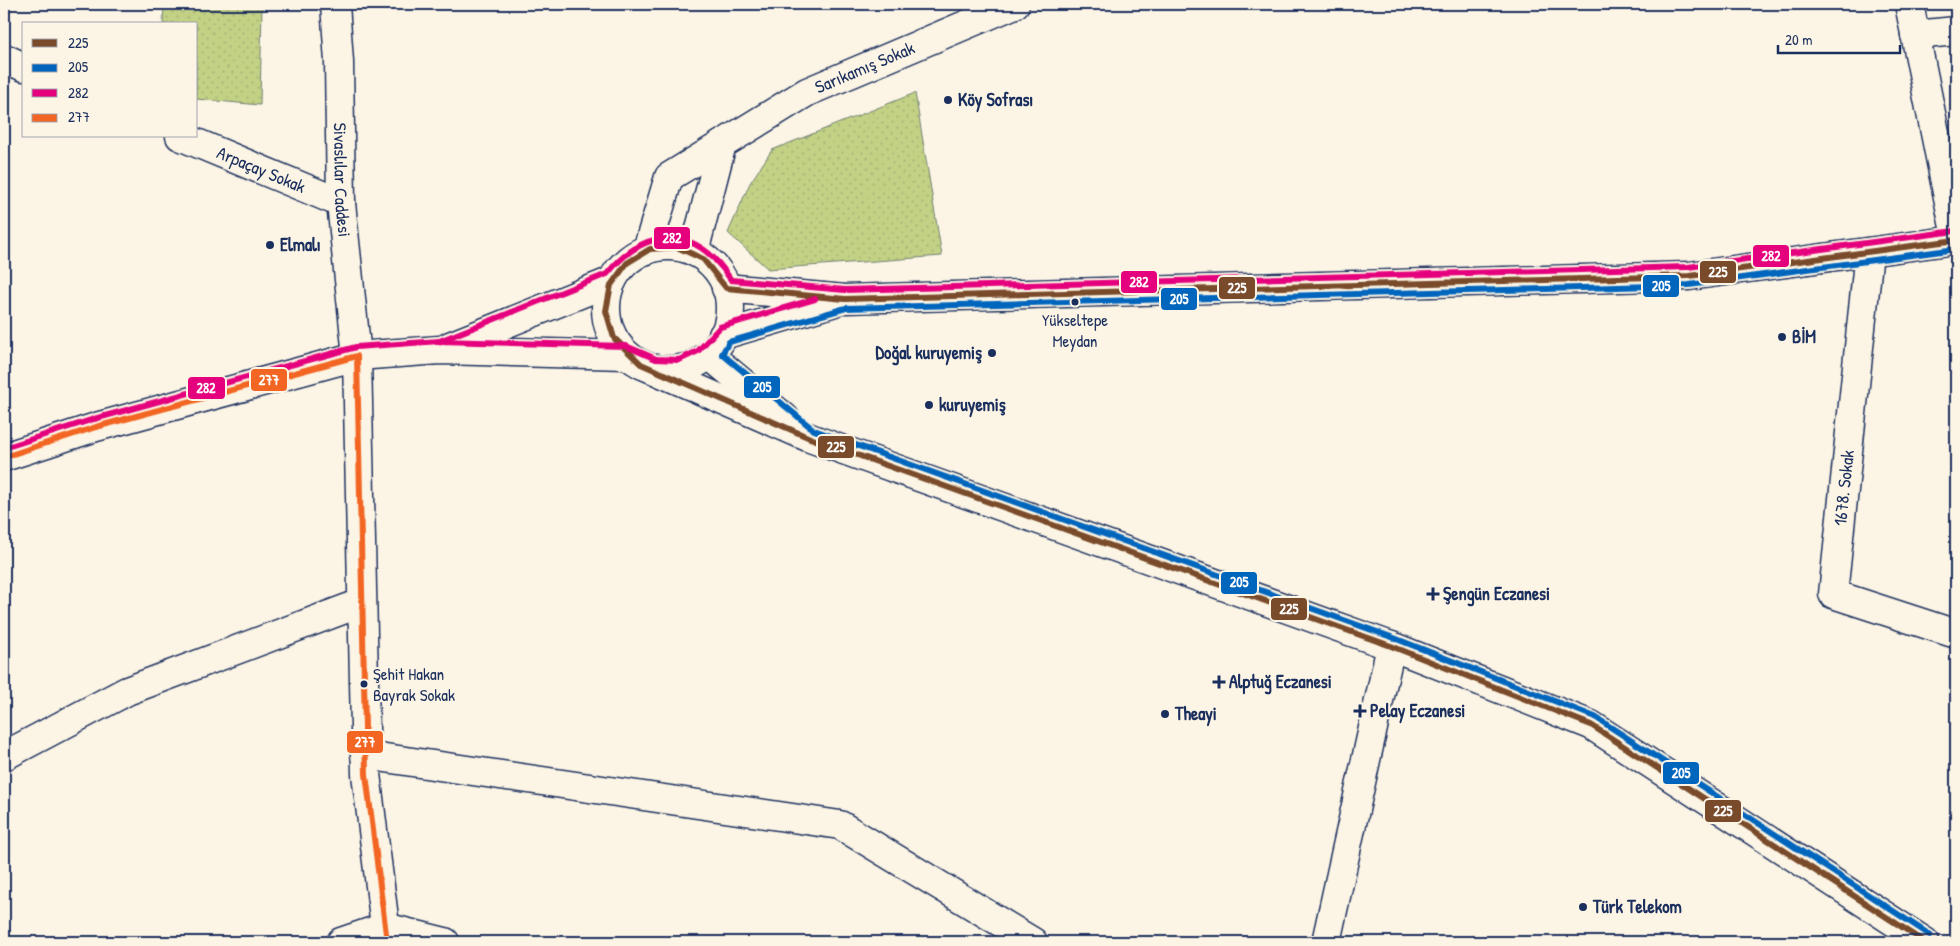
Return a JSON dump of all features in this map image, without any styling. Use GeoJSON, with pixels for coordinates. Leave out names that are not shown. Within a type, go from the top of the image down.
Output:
{"type":"FeatureCollection","features":[{"type":"Feature","properties":{"kind":"street","name":"Sivaslılar Caddesi"},"geometry":{"type":"LineString","coordinates":[[335,4],[339,62],[341,203],[357,356],[365,755],[386,935]]}},
{"type":"Feature","properties":{"kind":"street","name":"Sarıkamış Sokak"},"geometry":{"type":"LineString","coordinates":[[647,250],[669,177],[807,92],[1015,4]]}},
{"type":"Feature","properties":{"kind":"street"},"geometry":{"type":"LineString","coordinates":[[726,288],[846,298],[1689,276],[1956,239],[1909,4]]}},
{"type":"Feature","properties":{"kind":"street"},"geometry":{"type":"LineString","coordinates":[[1915,35],[1956,31]]}},
{"type":"Feature","properties":{"kind":"street"},"geometry":{"type":"LineString","coordinates":[[4,58],[22,66]]}},
{"type":"Feature","properties":{"kind":"street","name":"Arpaçay Sokak"},"geometry":{"type":"LineString","coordinates":[[185,138],[341,203]]}},
{"type":"Feature","properties":{"kind":"street"},"geometry":{"type":"LineString","coordinates":[[694,252],[722,144]]}},
{"type":"Feature","properties":{"kind":"street"},"geometry":{"type":"LineString","coordinates":[[4,457],[96,427],[357,356],[440,350],[634,360],[658,370],[676,370],[694,365],[716,345],[729,320],[730,304],[726,288],[719,273],[708,261],[694,252],[679,247],[663,246],[647,250],[633,257],[621,268],[612,281],[606,300],[607,320],[614,340],[634,360],[810,438],[1391,646],[1590,725],[1925,942]]}},
{"type":"Feature","properties":{"kind":"street","name":"1678. Sokak"},"geometry":{"type":"LineString","coordinates":[[1869,252],[1832,594],[1956,634]]}},
{"type":"Feature","properties":{"kind":"street"},"geometry":{"type":"LineString","coordinates":[[440,350],[612,281]]}},
{"type":"Feature","properties":{"kind":"street"},"geometry":{"type":"LineString","coordinates":[[716,345],[846,298]]}},
{"type":"Feature","properties":{"kind":"street"},"geometry":{"type":"LineString","coordinates":[[716,345],[810,438]]}},
{"type":"Feature","properties":{"kind":"street"},"geometry":{"type":"LineString","coordinates":[[4,756],[127,691],[361,603]]}},
{"type":"Feature","properties":{"kind":"street"},"geometry":{"type":"LineString","coordinates":[[1326,942],[1391,646]]}},
{"type":"Feature","properties":{"kind":"street"},"geometry":{"type":"LineString","coordinates":[[365,755],[840,825],[1033,942]]}},
{"type":"Feature","properties":{"kind":"street"},"geometry":{"type":"LineString","coordinates":[[341,942],[386,935],[445,942]]}},
{"type":"Feature","properties":{"kind":"green space"},"geometry":{"type":"Polygon","coordinates":[[[164,4],[262,4],[260,105],[198,99],[198,22],[163,22],[164,4]]]}},
{"type":"Feature","properties":{"kind":"green space"},"geometry":{"type":"Polygon","coordinates":[[[915,93],[942,256],[768,269],[728,233],[750,183],[772,150],[915,93]]]}},
{"type":"Feature","properties":{"kind":"transit line","name":"282"},"geometry":{"type":"LineString","coordinates":[[437,342],[607,274],[622,258],[638,247],[655,240],[671,238],[687,241],[702,249],[717,262],[731,280],[845,290],[1688,267],[1955,231]]}},
{"type":"Feature","properties":{"kind":"transit line","name":"225"},"geometry":{"type":"LineString","coordinates":[[1925,942],[1591,725],[1391,646],[810,438],[641,364],[614,338],[606,311],[611,285],[627,263],[650,249],[677,247],[703,259],[726,288],[845,299],[1689,276],[1956,240]]}},
{"type":"Feature","properties":{"kind":"transit line","name":"205"},"geometry":{"type":"LineString","coordinates":[[1930,935],[1595,717],[1394,638],[814,430],[722,354],[729,342],[846,308],[1689,285],[1956,249]]}},
{"type":"Feature","properties":{"kind":"transit line","name":"282"},"geometry":{"type":"LineString","coordinates":[[4,448],[94,419],[356,347],[440,341],[626,346],[656,359],[679,360],[698,351],[720,327],[815,299]]}},
{"type":"Feature","properties":{"kind":"transit line","name":"277"},"geometry":{"type":"LineString","coordinates":[[4,457],[96,427],[357,356],[366,774],[387,942]]}},
{"type":"Feature","properties":{"kind":"place","name":"Köy Sofrası"},"geometry":{"type":"Point","coordinates":[948,100]}},
{"type":"Feature","properties":{"kind":"place","name":"Elmalı"},"geometry":{"type":"Point","coordinates":[270,245]}},
{"type":"Feature","properties":{"kind":"place","name":"Yükseltepe Meydan"},"geometry":{"type":"Point","coordinates":[1075,302]}},
{"type":"Feature","properties":{"kind":"place","name":"BİM"},"geometry":{"type":"Point","coordinates":[1782,337]}},
{"type":"Feature","properties":{"kind":"place","name":"Doğal kuruyemiş"},"geometry":{"type":"Point","coordinates":[992,353]}},
{"type":"Feature","properties":{"kind":"place","name":"kuruyemiş"},"geometry":{"type":"Point","coordinates":[929,405]}},
{"type":"Feature","properties":{"kind":"place","name":"Şengün Eczanesi"},"geometry":{"type":"Point","coordinates":[1433,594]}},
{"type":"Feature","properties":{"kind":"place","name":"Alptuğ Eczanesi"},"geometry":{"type":"Point","coordinates":[1219,682]}},
{"type":"Feature","properties":{"kind":"place","name":"Şehit Hakan Bayrak Sokak"},"geometry":{"type":"Point","coordinates":[364,684]}},
{"type":"Feature","properties":{"kind":"place","name":"Pelay Eczanesi"},"geometry":{"type":"Point","coordinates":[1360,711]}},
{"type":"Feature","properties":{"kind":"place","name":"Theayi"},"geometry":{"type":"Point","coordinates":[1165,714]}},
{"type":"Feature","properties":{"kind":"place","name":"Türk Telekom"},"geometry":{"type":"Point","coordinates":[1583,907]}}]}
